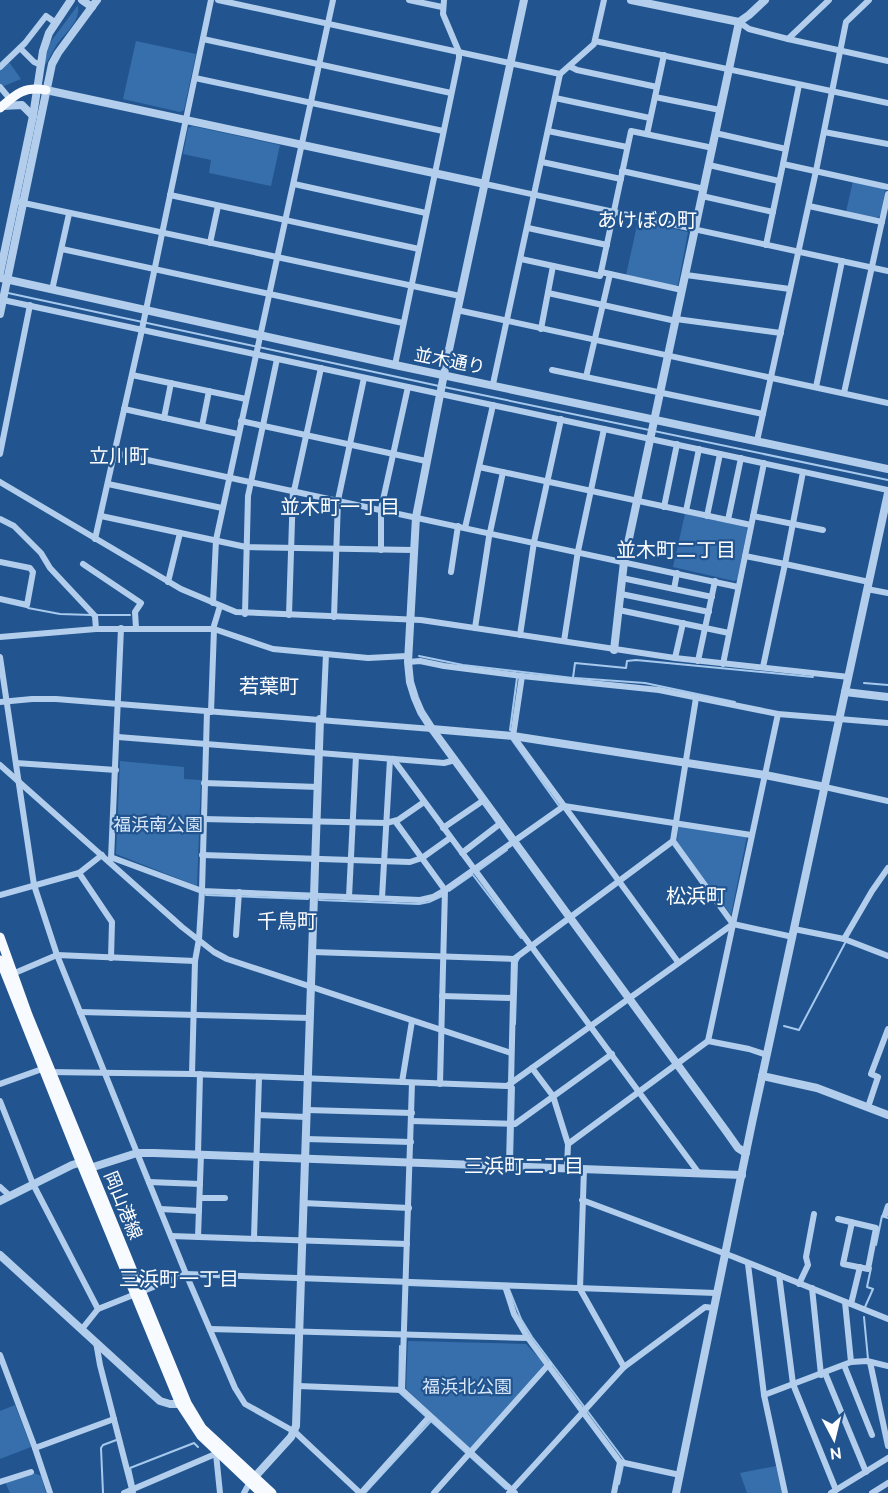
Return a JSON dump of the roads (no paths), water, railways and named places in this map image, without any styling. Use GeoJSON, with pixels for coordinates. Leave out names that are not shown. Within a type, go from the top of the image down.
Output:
{"type":"FeatureCollection","features":[{"type":"Feature","properties":{"kind":"main road"},"geometry":{"type":"LineString","coordinates":[[4,104],[26,89],[41,89]]}},
{"type":"Feature","properties":{"kind":"main road","name":"岡山港線"},"geometry":{"type":"LineString","coordinates":[[1,944],[9,976]]}},
{"type":"Feature","properties":{"kind":"main road","name":"岡山港線"},"geometry":{"type":"LineString","coordinates":[[0,960],[9,976],[183,1404],[220,1452],[272,1493]]}},
{"type":"Feature","properties":{"kind":"main road","name":"岡山港線"},"geometry":{"type":"LineString","coordinates":[[253,1480],[261,1493]]}},
{"type":"Feature","properties":{"kind":"street"},"geometry":{"type":"LineString","coordinates":[[0,314],[4,295],[3,279],[41,89],[41,64],[45,42],[71,0]]}},
{"type":"Feature","properties":{"kind":"street"},"geometry":{"type":"LineString","coordinates":[[0,273],[19,202],[33,116],[41,89],[58,52],[94,3],[82,0]]}},
{"type":"Feature","properties":{"kind":"street"},"geometry":{"type":"LineString","coordinates":[[95,539],[211,0]]}},
{"type":"Feature","properties":{"kind":"street"},"geometry":{"type":"LineString","coordinates":[[218,0],[560,74],[571,67],[594,44],[604,0]]}},
{"type":"Feature","properties":{"kind":"street"},"geometry":{"type":"LineString","coordinates":[[192,1074],[195,961],[202,891],[206,744],[217,605],[216,540],[333,0]]}},
{"type":"Feature","properties":{"kind":"street"},"geometry":{"type":"LineString","coordinates":[[395,364],[459,52],[443,14],[443,4],[409,0]]}},
{"type":"Feature","properties":{"kind":"street"},"geometry":{"type":"LineString","coordinates":[[524,0],[460,296],[416,517],[407,659],[410,682],[421,712],[432,729],[738,1148],[746,1153]]}},
{"type":"Feature","properties":{"kind":"street"},"geometry":{"type":"LineString","coordinates":[[631,0],[739,22],[749,29],[888,61]]}},
{"type":"Feature","properties":{"kind":"street"},"geometry":{"type":"LineString","coordinates":[[788,39],[829,0]]}},
{"type":"Feature","properties":{"kind":"street"},"geometry":{"type":"LineString","coordinates":[[757,441],[809,206],[846,22],[869,0]]}},
{"type":"Feature","properties":{"kind":"street"},"geometry":{"type":"LineString","coordinates":[[614,650],[624,562],[739,22],[749,15],[761,1]]}},
{"type":"Feature","properties":{"kind":"street"},"geometry":{"type":"LineString","coordinates":[[0,67],[20,48],[46,16],[56,23]]}},
{"type":"Feature","properties":{"kind":"street"},"geometry":{"type":"LineString","coordinates":[[203,39],[451,93]]}},
{"type":"Feature","properties":{"kind":"street"},"geometry":{"type":"LineString","coordinates":[[595,41],[888,103]]}},
{"type":"Feature","properties":{"kind":"street"},"geometry":{"type":"LineString","coordinates":[[20,48],[34,63],[41,64]]}},
{"type":"Feature","properties":{"kind":"street"},"geometry":{"type":"LineString","coordinates":[[646,134],[664,55]]}},
{"type":"Feature","properties":{"kind":"street"},"geometry":{"type":"LineString","coordinates":[[571,67],[657,87]]}},
{"type":"Feature","properties":{"kind":"street"},"geometry":{"type":"LineString","coordinates":[[493,384],[560,74]]}},
{"type":"Feature","properties":{"kind":"street"},"geometry":{"type":"LineString","coordinates":[[195,78],[443,131]]}},
{"type":"Feature","properties":{"kind":"street"},"geometry":{"type":"LineString","coordinates":[[766,245],[799,85]]}},
{"type":"Feature","properties":{"kind":"street"},"geometry":{"type":"LineString","coordinates":[[0,87],[4,104],[22,105],[33,116]]}},
{"type":"Feature","properties":{"kind":"street"},"geometry":{"type":"LineString","coordinates":[[41,89],[888,271]]}},
{"type":"Feature","properties":{"kind":"street"},"geometry":{"type":"LineString","coordinates":[[655,97],[720,110]]}},
{"type":"Feature","properties":{"kind":"street"},"geometry":{"type":"LineString","coordinates":[[555,98],[650,118]]}},
{"type":"Feature","properties":{"kind":"street"},"geometry":{"type":"LineString","coordinates":[[548,130],[627,147]]}},
{"type":"Feature","properties":{"kind":"street"},"geometry":{"type":"LineString","coordinates":[[521,259],[600,276],[631,131],[712,148]]}},
{"type":"Feature","properties":{"kind":"street"},"geometry":{"type":"LineString","coordinates":[[824,132],[888,144]]}},
{"type":"Feature","properties":{"kind":"street"},"geometry":{"type":"LineString","coordinates":[[716,133],[786,149]]}},
{"type":"Feature","properties":{"kind":"street"},"geometry":{"type":"LineString","coordinates":[[542,162],[621,179]]}},
{"type":"Feature","properties":{"kind":"street"},"geometry":{"type":"LineString","coordinates":[[783,164],[888,187]]}},
{"type":"Feature","properties":{"kind":"street"},"geometry":{"type":"LineString","coordinates":[[709,165],[779,181]]}},
{"type":"Feature","properties":{"kind":"street"},"geometry":{"type":"LineString","coordinates":[[622,171],[773,212]]}},
{"type":"Feature","properties":{"kind":"street"},"geometry":{"type":"LineString","coordinates":[[294,184],[426,213]]}},
{"type":"Feature","properties":{"kind":"street"},"geometry":{"type":"LineString","coordinates":[[844,393],[888,194]]}},
{"type":"Feature","properties":{"kind":"street"},"geometry":{"type":"LineString","coordinates":[[170,195],[418,249]]}},
{"type":"Feature","properties":{"kind":"street"},"geometry":{"type":"LineString","coordinates":[[19,202],[460,296]]}},
{"type":"Feature","properties":{"kind":"street"},"geometry":{"type":"LineString","coordinates":[[210,243],[218,206]]}},
{"type":"Feature","properties":{"kind":"street"},"geometry":{"type":"LineString","coordinates":[[809,206],[882,222]]}},
{"type":"Feature","properties":{"kind":"street"},"geometry":{"type":"LineString","coordinates":[[52,290],[69,214]]}},
{"type":"Feature","properties":{"kind":"street"},"geometry":{"type":"LineString","coordinates":[[528,228],[607,245]]}},
{"type":"Feature","properties":{"kind":"street"},"geometry":{"type":"LineString","coordinates":[[62,249],[403,323]]}},
{"type":"Feature","properties":{"kind":"street"},"geometry":{"type":"LineString","coordinates":[[816,387],[842,261]]}},
{"type":"Feature","properties":{"kind":"street"},"geometry":{"type":"LineString","coordinates":[[541,328],[553,266]]}},
{"type":"Feature","properties":{"kind":"street"},"geometry":{"type":"LineString","coordinates":[[601,272],[682,290]]}},
{"type":"Feature","properties":{"kind":"street"},"geometry":{"type":"LineString","coordinates":[[586,377],[610,274]]}},
{"type":"Feature","properties":{"kind":"street"},"geometry":{"type":"LineString","coordinates":[[686,275],[790,289]]}},
{"type":"Feature","properties":{"kind":"street","name":"並木通り"},"geometry":{"type":"LineString","coordinates":[[3,279],[260,339],[493,384],[653,430],[757,441],[888,469]]}},
{"type":"Feature","properties":{"kind":"street"},"geometry":{"type":"LineString","coordinates":[[548,293],[676,320],[781,333]]}},
{"type":"Feature","properties":{"kind":"street"},"geometry":{"type":"LineString","coordinates":[[4,295],[30,305],[142,327],[408,387],[441,389],[493,405],[604,429],[653,430],[677,444],[888,491],[716,1293],[676,1493]]}},
{"type":"Feature","properties":{"kind":"street"},"geometry":{"type":"LineString","coordinates":[[0,454],[30,305]]}},
{"type":"Feature","properties":{"kind":"street"},"geometry":{"type":"LineString","coordinates":[[458,310],[888,403]]}},
{"type":"Feature","properties":{"kind":"street"},"geometry":{"type":"LineString","coordinates":[[245,614],[248,496],[277,359]]}},
{"type":"Feature","properties":{"kind":"street"},"geometry":{"type":"LineString","coordinates":[[289,615],[293,490],[321,368]]}},
{"type":"Feature","properties":{"kind":"street"},"geometry":{"type":"LineString","coordinates":[[552,370],[763,414]]}},
{"type":"Feature","properties":{"kind":"street"},"geometry":{"type":"LineString","coordinates":[[132,375],[246,399]]}},
{"type":"Feature","properties":{"kind":"street"},"geometry":{"type":"LineString","coordinates":[[334,617],[338,500],[364,378]]}},
{"type":"Feature","properties":{"kind":"street"},"geometry":{"type":"LineString","coordinates":[[164,418],[171,383]]}},
{"type":"Feature","properties":{"kind":"street"},"geometry":{"type":"LineString","coordinates":[[381,550],[381,509],[408,387]]}},
{"type":"Feature","properties":{"kind":"street"},"geometry":{"type":"LineString","coordinates":[[202,426],[209,391]]}},
{"type":"Feature","properties":{"kind":"street"},"geometry":{"type":"LineString","coordinates":[[452,573],[493,405]]}},
{"type":"Feature","properties":{"kind":"street"},"geometry":{"type":"LineString","coordinates":[[124,409],[238,434]]}},
{"type":"Feature","properties":{"kind":"street"},"geometry":{"type":"LineString","coordinates":[[0,413],[8,414]]}},
{"type":"Feature","properties":{"kind":"street"},"geometry":{"type":"LineString","coordinates":[[520,635],[534,542],[561,419]]}},
{"type":"Feature","properties":{"kind":"street"},"geometry":{"type":"LineString","coordinates":[[241,421],[426,461]]}},
{"type":"Feature","properties":{"kind":"street"},"geometry":{"type":"LineString","coordinates":[[564,641],[578,551],[604,429]]}},
{"type":"Feature","properties":{"kind":"street"},"geometry":{"type":"LineString","coordinates":[[664,507],[677,444]]}},
{"type":"Feature","properties":{"kind":"street"},"geometry":{"type":"LineString","coordinates":[[686,511],[699,449]]}},
{"type":"Feature","properties":{"kind":"street"},"geometry":{"type":"LineString","coordinates":[[115,453],[738,586]]}},
{"type":"Feature","properties":{"kind":"street"},"geometry":{"type":"LineString","coordinates":[[707,516],[720,454]]}},
{"type":"Feature","properties":{"kind":"street"},"geometry":{"type":"LineString","coordinates":[[728,520],[741,458]]}},
{"type":"Feature","properties":{"kind":"street"},"geometry":{"type":"LineString","coordinates":[[723,664],[764,463]]}},
{"type":"Feature","properties":{"kind":"street"},"geometry":{"type":"LineString","coordinates":[[479,467],[751,525]]}},
{"type":"Feature","properties":{"kind":"street"},"geometry":{"type":"LineString","coordinates":[[475,628],[490,533],[503,472]]}},
{"type":"Feature","properties":{"kind":"street"},"geometry":{"type":"LineString","coordinates":[[764,667],[803,472]]}},
{"type":"Feature","properties":{"kind":"street"},"geometry":{"type":"LineString","coordinates":[[0,482],[168,582],[217,605],[245,614],[409,620],[698,661],[849,677]]}},
{"type":"Feature","properties":{"kind":"street"},"geometry":{"type":"LineString","coordinates":[[108,484],[222,508]]}},
{"type":"Feature","properties":{"kind":"street"},"geometry":{"type":"LineString","coordinates":[[101,516],[246,546],[413,550]]}},
{"type":"Feature","properties":{"kind":"street"},"geometry":{"type":"LineString","coordinates":[[753,516],[823,530]]}},
{"type":"Feature","properties":{"kind":"street"},"geometry":{"type":"LineString","coordinates":[[0,519],[14,526],[28,538],[50,568],[93,614],[96,629]]}},
{"type":"Feature","properties":{"kind":"street"},"geometry":{"type":"LineString","coordinates":[[168,582],[180,532]]}},
{"type":"Feature","properties":{"kind":"street"},"geometry":{"type":"LineString","coordinates":[[745,556],[868,585],[888,593]]}},
{"type":"Feature","properties":{"kind":"street"},"geometry":{"type":"LineString","coordinates":[[0,562],[30,568],[33,572],[27,605],[0,599]]}},
{"type":"Feature","properties":{"kind":"street"},"geometry":{"type":"LineString","coordinates":[[83,564],[141,603],[135,612],[136,628]]}},
{"type":"Feature","properties":{"kind":"street"},"geometry":{"type":"LineString","coordinates":[[674,589],[677,573]]}},
{"type":"Feature","properties":{"kind":"street"},"geometry":{"type":"LineString","coordinates":[[622,579],[712,597]]}},
{"type":"Feature","properties":{"kind":"street"},"geometry":{"type":"LineString","coordinates":[[698,661],[715,582]]}},
{"type":"Feature","properties":{"kind":"street"},"geometry":{"type":"LineString","coordinates":[[621,594],[708,612]]}},
{"type":"Feature","properties":{"kind":"street"},"geometry":{"type":"LineString","coordinates":[[619,610],[729,633]]}},
{"type":"Feature","properties":{"kind":"street"},"geometry":{"type":"LineString","coordinates":[[675,658],[683,623]]}},
{"type":"Feature","properties":{"kind":"street"},"geometry":{"type":"LineString","coordinates":[[111,860],[122,628]]}},
{"type":"Feature","properties":{"kind":"street"},"geometry":{"type":"LineString","coordinates":[[0,637],[122,628],[214,629],[273,649],[407,659],[522,676],[637,687],[778,714],[888,723]]}},
{"type":"Feature","properties":{"kind":"street"},"geometry":{"type":"LineString","coordinates":[[244,1493],[295,1432],[319,753],[326,654]]}},
{"type":"Feature","properties":{"kind":"street"},"geometry":{"type":"LineString","coordinates":[[0,657],[3,702],[16,763],[34,885],[57,956],[186,1274],[245,1404],[295,1432],[361,1493],[429,1418]]}},
{"type":"Feature","properties":{"kind":"street"},"geometry":{"type":"LineString","coordinates":[[522,676],[513,736],[678,962]]}},
{"type":"Feature","properties":{"kind":"street"},"geometry":{"type":"LineString","coordinates":[[845,692],[888,697]]}},
{"type":"Feature","properties":{"kind":"street"},"geometry":{"type":"LineString","coordinates":[[313,952],[514,959],[673,841],[696,698]]}},
{"type":"Feature","properties":{"kind":"street"},"geometry":{"type":"LineString","coordinates":[[3,702],[56,699],[513,736],[765,774],[888,801]]}},
{"type":"Feature","properties":{"kind":"street"},"geometry":{"type":"LineString","coordinates":[[568,1144],[708,1041],[778,714]]}},
{"type":"Feature","properties":{"kind":"street"},"geometry":{"type":"LineString","coordinates":[[118,737],[444,763],[456,760]]}},
{"type":"Feature","properties":{"kind":"street"},"geometry":{"type":"LineString","coordinates":[[350,897],[356,756]]}},
{"type":"Feature","properties":{"kind":"street"},"geometry":{"type":"LineString","coordinates":[[391,759],[698,1172]]}},
{"type":"Feature","properties":{"kind":"street"},"geometry":{"type":"LineString","coordinates":[[382,898],[391,759]]}},
{"type":"Feature","properties":{"kind":"street"},"geometry":{"type":"LineString","coordinates":[[16,763],[116,770]]}},
{"type":"Feature","properties":{"kind":"street"},"geometry":{"type":"LineString","coordinates":[[0,765],[102,855],[111,860],[202,891],[239,895],[427,899],[445,890],[564,806],[751,835]]}},
{"type":"Feature","properties":{"kind":"street"},"geometry":{"type":"LineString","coordinates":[[204,783],[318,787]]}},
{"type":"Feature","properties":{"kind":"street"},"geometry":{"type":"LineString","coordinates":[[443,828],[484,800]]}},
{"type":"Feature","properties":{"kind":"street"},"geometry":{"type":"LineString","coordinates":[[203,819],[386,822],[395,821],[424,802]]}},
{"type":"Feature","properties":{"kind":"street"},"geometry":{"type":"LineString","coordinates":[[395,821],[445,890],[440,1084]]}},
{"type":"Feature","properties":{"kind":"street"},"geometry":{"type":"LineString","coordinates":[[462,853],[501,823]]}},
{"type":"Feature","properties":{"kind":"street"},"geometry":{"type":"LineString","coordinates":[[202,855],[411,862],[422,858],[450,838]]}},
{"type":"Feature","properties":{"kind":"street"},"geometry":{"type":"LineString","coordinates":[[673,841],[733,924]]}},
{"type":"Feature","properties":{"kind":"street"},"geometry":{"type":"LineString","coordinates":[[0,895],[79,873],[102,855]]}},
{"type":"Feature","properties":{"kind":"street"},"geometry":{"type":"LineString","coordinates":[[111,860],[214,952],[227,959],[511,1053]]}},
{"type":"Feature","properties":{"kind":"street"},"geometry":{"type":"LineString","coordinates":[[844,939],[888,868]]}},
{"type":"Feature","properties":{"kind":"street"},"geometry":{"type":"LineString","coordinates":[[79,873],[112,922],[111,958]]}},
{"type":"Feature","properties":{"kind":"street"},"geometry":{"type":"LineString","coordinates":[[236,935],[239,895]]}},
{"type":"Feature","properties":{"kind":"street"},"geometry":{"type":"LineString","coordinates":[[0,1084],[47,1070],[440,1084],[513,1083],[733,924],[844,939],[888,956]]}},
{"type":"Feature","properties":{"kind":"street"},"geometry":{"type":"LineString","coordinates":[[9,976],[57,956],[195,961]]}},
{"type":"Feature","properties":{"kind":"street"},"geometry":{"type":"LineString","coordinates":[[508,1165],[512,1124],[511,1053],[514,959]]}},
{"type":"Feature","properties":{"kind":"street"},"geometry":{"type":"LineString","coordinates":[[442,996],[513,999]]}},
{"type":"Feature","properties":{"kind":"street"},"geometry":{"type":"LineString","coordinates":[[80,1012],[310,1018]]}},
{"type":"Feature","properties":{"kind":"street"},"geometry":{"type":"LineString","coordinates":[[402,1082],[412,1021]]}},
{"type":"Feature","properties":{"kind":"street"},"geometry":{"type":"LineString","coordinates":[[868,1107],[878,1077],[871,1074],[888,1029]]}},
{"type":"Feature","properties":{"kind":"street"},"geometry":{"type":"LineString","coordinates":[[708,1041],[767,1055]]}},
{"type":"Feature","properties":{"kind":"street"},"geometry":{"type":"LineString","coordinates":[[411,1121],[512,1124],[612,1054]]}},
{"type":"Feature","properties":{"kind":"street"},"geometry":{"type":"LineString","coordinates":[[532,1068],[553,1096],[568,1144],[567,1167]]}},
{"type":"Feature","properties":{"kind":"street"},"geometry":{"type":"LineString","coordinates":[[198,1237],[200,1074]]}},
{"type":"Feature","properties":{"kind":"street"},"geometry":{"type":"LineString","coordinates":[[762,1076],[817,1088],[888,1115]]}},
{"type":"Feature","properties":{"kind":"street"},"geometry":{"type":"LineString","coordinates":[[254,1238],[259,1077]]}},
{"type":"Feature","properties":{"kind":"street"},"geometry":{"type":"LineString","coordinates":[[400,1390],[409,1208],[412,1083]]}},
{"type":"Feature","properties":{"kind":"street"},"geometry":{"type":"LineString","coordinates":[[0,1101],[33,1184],[98,1309]]}},
{"type":"Feature","properties":{"kind":"street"},"geometry":{"type":"LineString","coordinates":[[258,1115],[411,1113]]}},
{"type":"Feature","properties":{"kind":"street"},"geometry":{"type":"LineString","coordinates":[[306,1139],[411,1142]]}},
{"type":"Feature","properties":{"kind":"street"},"geometry":{"type":"LineString","coordinates":[[0,1201],[33,1184],[86,1165],[137,1153],[742,1175]]}},
{"type":"Feature","properties":{"kind":"street"},"geometry":{"type":"LineString","coordinates":[[584,1169],[580,1289],[624,1367]]}},
{"type":"Feature","properties":{"kind":"street"},"geometry":{"type":"LineString","coordinates":[[149,1182],[200,1184]]}},
{"type":"Feature","properties":{"kind":"street"},"geometry":{"type":"LineString","coordinates":[[0,1187],[10,1196]]}},
{"type":"Feature","properties":{"kind":"street"},"geometry":{"type":"LineString","coordinates":[[200,1198],[225,1198]]}},
{"type":"Feature","properties":{"kind":"street"},"geometry":{"type":"LineString","coordinates":[[582,1200],[888,1319]]}},
{"type":"Feature","properties":{"kind":"street"},"geometry":{"type":"LineString","coordinates":[[303,1203],[409,1208]]}},
{"type":"Feature","properties":{"kind":"street"},"geometry":{"type":"LineString","coordinates":[[885,1215],[888,1206]]}},
{"type":"Feature","properties":{"kind":"street"},"geometry":{"type":"LineString","coordinates":[[160,1209],[199,1211]]}},
{"type":"Feature","properties":{"kind":"street"},"geometry":{"type":"LineString","coordinates":[[799,1284],[808,1265],[806,1257],[814,1214]]}},
{"type":"Feature","properties":{"kind":"street"},"geometry":{"type":"LineString","coordinates":[[838,1219],[852,1222],[876,1228],[868,1269],[843,1264],[852,1222]]}},
{"type":"Feature","properties":{"kind":"street"},"geometry":{"type":"LineString","coordinates":[[171,1236],[407,1244]]}},
{"type":"Feature","properties":{"kind":"street"},"geometry":{"type":"LineString","coordinates":[[0,1256],[160,1401],[183,1404]]}},
{"type":"Feature","properties":{"kind":"street"},"geometry":{"type":"LineString","coordinates":[[748,1264],[764,1395],[785,1493]]}},
{"type":"Feature","properties":{"kind":"street"},"geometry":{"type":"LineString","coordinates":[[860,1267],[848,1303],[848,1363],[872,1435]]}},
{"type":"Feature","properties":{"kind":"street"},"geometry":{"type":"LineString","coordinates":[[82,1329],[98,1309],[186,1274],[506,1288],[716,1293]]}},
{"type":"Feature","properties":{"kind":"street"},"geometry":{"type":"LineString","coordinates":[[779,1275],[793,1384],[833,1491],[888,1458]]}},
{"type":"Feature","properties":{"kind":"street"},"geometry":{"type":"LineString","coordinates":[[506,1288],[514,1314],[528,1338],[622,1462],[680,1475]]}},
{"type":"Feature","properties":{"kind":"street"},"geometry":{"type":"LineString","coordinates":[[812,1288],[823,1374],[866,1472]]}},
{"type":"Feature","properties":{"kind":"street"},"geometry":{"type":"LineString","coordinates":[[298,1386],[400,1390],[512,1492],[624,1367],[705,1307],[714,1308]]}},
{"type":"Feature","properties":{"kind":"street"},"geometry":{"type":"LineString","coordinates":[[210,1329],[528,1338]]}},
{"type":"Feature","properties":{"kind":"street"},"geometry":{"type":"LineString","coordinates":[[96,1342],[133,1491]]}},
{"type":"Feature","properties":{"kind":"street"},"geometry":{"type":"LineString","coordinates":[[0,1355],[50,1493]]}},
{"type":"Feature","properties":{"kind":"street"},"geometry":{"type":"LineString","coordinates":[[764,1395],[848,1363],[870,1362],[888,1366]]}},
{"type":"Feature","properties":{"kind":"street"},"geometry":{"type":"LineString","coordinates":[[870,1362],[888,1446]]}},
{"type":"Feature","properties":{"kind":"street"},"geometry":{"type":"LineString","coordinates":[[434,1493],[549,1364]]}},
{"type":"Feature","properties":{"kind":"street"},"geometry":{"type":"LineString","coordinates":[[35,1448],[114,1419]]}},
{"type":"Feature","properties":{"kind":"street"},"geometry":{"type":"LineString","coordinates":[[124,1493],[220,1452],[220,1493]]}},
{"type":"Feature","properties":{"kind":"street"},"geometry":{"type":"LineString","coordinates":[[614,1493],[622,1462]]}},
{"type":"Feature","properties":{"kind":"street"},"geometry":{"type":"LineString","coordinates":[[0,1482],[31,1472]]}},
{"type":"Feature","properties":{"kind":"street"},"geometry":{"type":"LineString","coordinates":[[872,1493],[888,1483]]}},
{"type":"Feature","properties":{"kind":"waterway"},"geometry":{"type":"LineString","coordinates":[[8,293],[439,386]]}},
{"type":"Feature","properties":{"kind":"waterway"},"geometry":{"type":"LineString","coordinates":[[444,387],[888,480]]}},
{"type":"Feature","properties":{"kind":"waterway"},"geometry":{"type":"LineString","coordinates":[[28,608],[60,614],[91,615]]}},
{"type":"Feature","properties":{"kind":"waterway"},"geometry":{"type":"LineString","coordinates":[[96,615],[130,615]]}},
{"type":"Feature","properties":{"kind":"waterway"},"geometry":{"type":"LineString","coordinates":[[419,656],[463,665],[573,678],[575,663],[626,668],[627,661],[636,660],[813,677]]}},
{"type":"Feature","properties":{"kind":"waterway"},"geometry":{"type":"LineString","coordinates":[[510,730],[517,678]]}},
{"type":"Feature","properties":{"kind":"waterway"},"geometry":{"type":"LineString","coordinates":[[575,678],[645,683],[735,702]]}},
{"type":"Feature","properties":{"kind":"waterway"},"geometry":{"type":"LineString","coordinates":[[864,683],[888,685]]}},
{"type":"Feature","properties":{"kind":"waterway"},"geometry":{"type":"LineString","coordinates":[[512,740],[559,806]]}},
{"type":"Feature","properties":{"kind":"waterway"},"geometry":{"type":"LineString","coordinates":[[478,871],[507,850]]}},
{"type":"Feature","properties":{"kind":"waterway"},"geometry":{"type":"LineString","coordinates":[[449,891],[472,875]]}},
{"type":"Feature","properties":{"kind":"waterway"},"geometry":{"type":"LineString","coordinates":[[473,875],[521,938]]}},
{"type":"Feature","properties":{"kind":"waterway"},"geometry":{"type":"LineString","coordinates":[[206,895],[308,899]]}},
{"type":"Feature","properties":{"kind":"waterway"},"geometry":{"type":"LineString","coordinates":[[319,900],[419,904],[442,896]]}},
{"type":"Feature","properties":{"kind":"waterway"},"geometry":{"type":"LineString","coordinates":[[784,1026],[799,1030],[845,943]]}},
{"type":"Feature","properties":{"kind":"waterway"},"geometry":{"type":"LineString","coordinates":[[515,1024],[519,958]]}},
{"type":"Feature","properties":{"kind":"waterway"},"geometry":{"type":"LineString","coordinates":[[512,1162],[514,1087]]}},
{"type":"Feature","properties":{"kind":"waterway"},"geometry":{"type":"LineString","coordinates":[[876,1245],[882,1216],[888,1218]]}},
{"type":"Feature","properties":{"kind":"waterway"},"geometry":{"type":"LineString","coordinates":[[865,1307],[873,1289],[867,1287],[871,1268]]}},
{"type":"Feature","properties":{"kind":"waterway"},"geometry":{"type":"LineString","coordinates":[[408,1285],[509,1289],[521,1319],[532,1337],[624,1460],[619,1484]]}},
{"type":"Feature","properties":{"kind":"waterway"},"geometry":{"type":"LineString","coordinates":[[864,1317],[868,1359]]}},
{"type":"Feature","properties":{"kind":"waterway"},"geometry":{"type":"LineString","coordinates":[[400,1346],[399,1392],[506,1489]]}},
{"type":"Feature","properties":{"kind":"waterway"},"geometry":{"type":"LineString","coordinates":[[365,1493],[431,1421]]}},
{"type":"Feature","properties":{"kind":"waterway"},"geometry":{"type":"LineString","coordinates":[[103,1493],[101,1448],[119,1439]]}},
{"type":"Feature","properties":{"kind":"waterway"},"geometry":{"type":"LineString","coordinates":[[134,1486],[130,1468],[194,1443],[198,1447]]}},
{"type":"Feature","properties":{"kind":"district","name":"あけぼの町"},"geometry":{"type":"Point","coordinates":[647,219]}},
{"type":"Feature","properties":{"kind":"district","name":"立川町"},"geometry":{"type":"Point","coordinates":[119,455]}},
{"type":"Feature","properties":{"kind":"district","name":"並木町一丁目"},"geometry":{"type":"Point","coordinates":[340,506]}},
{"type":"Feature","properties":{"kind":"district","name":"並木町二丁目"},"geometry":{"type":"Point","coordinates":[676,549]}},
{"type":"Feature","properties":{"kind":"district","name":"若葉町"},"geometry":{"type":"Point","coordinates":[269,685]}},
{"type":"Feature","properties":{"kind":"district","name":"松浜町"},"geometry":{"type":"Point","coordinates":[696,895]}},
{"type":"Feature","properties":{"kind":"district","name":"千鳥町"},"geometry":{"type":"Point","coordinates":[287,920]}},
{"type":"Feature","properties":{"kind":"district","name":"三浜町二丁目"},"geometry":{"type":"Point","coordinates":[524,1165]}},
{"type":"Feature","properties":{"kind":"district","name":"三浜町一丁目"},"geometry":{"type":"Point","coordinates":[179,1278]}},
{"type":"Feature","properties":{"kind":"park label","name":"福浜南公園"},"geometry":{"type":"Point","coordinates":[158,824]}},
{"type":"Feature","properties":{"kind":"park label","name":"福浜北公園"},"geometry":{"type":"Point","coordinates":[467,1386]}}]}
